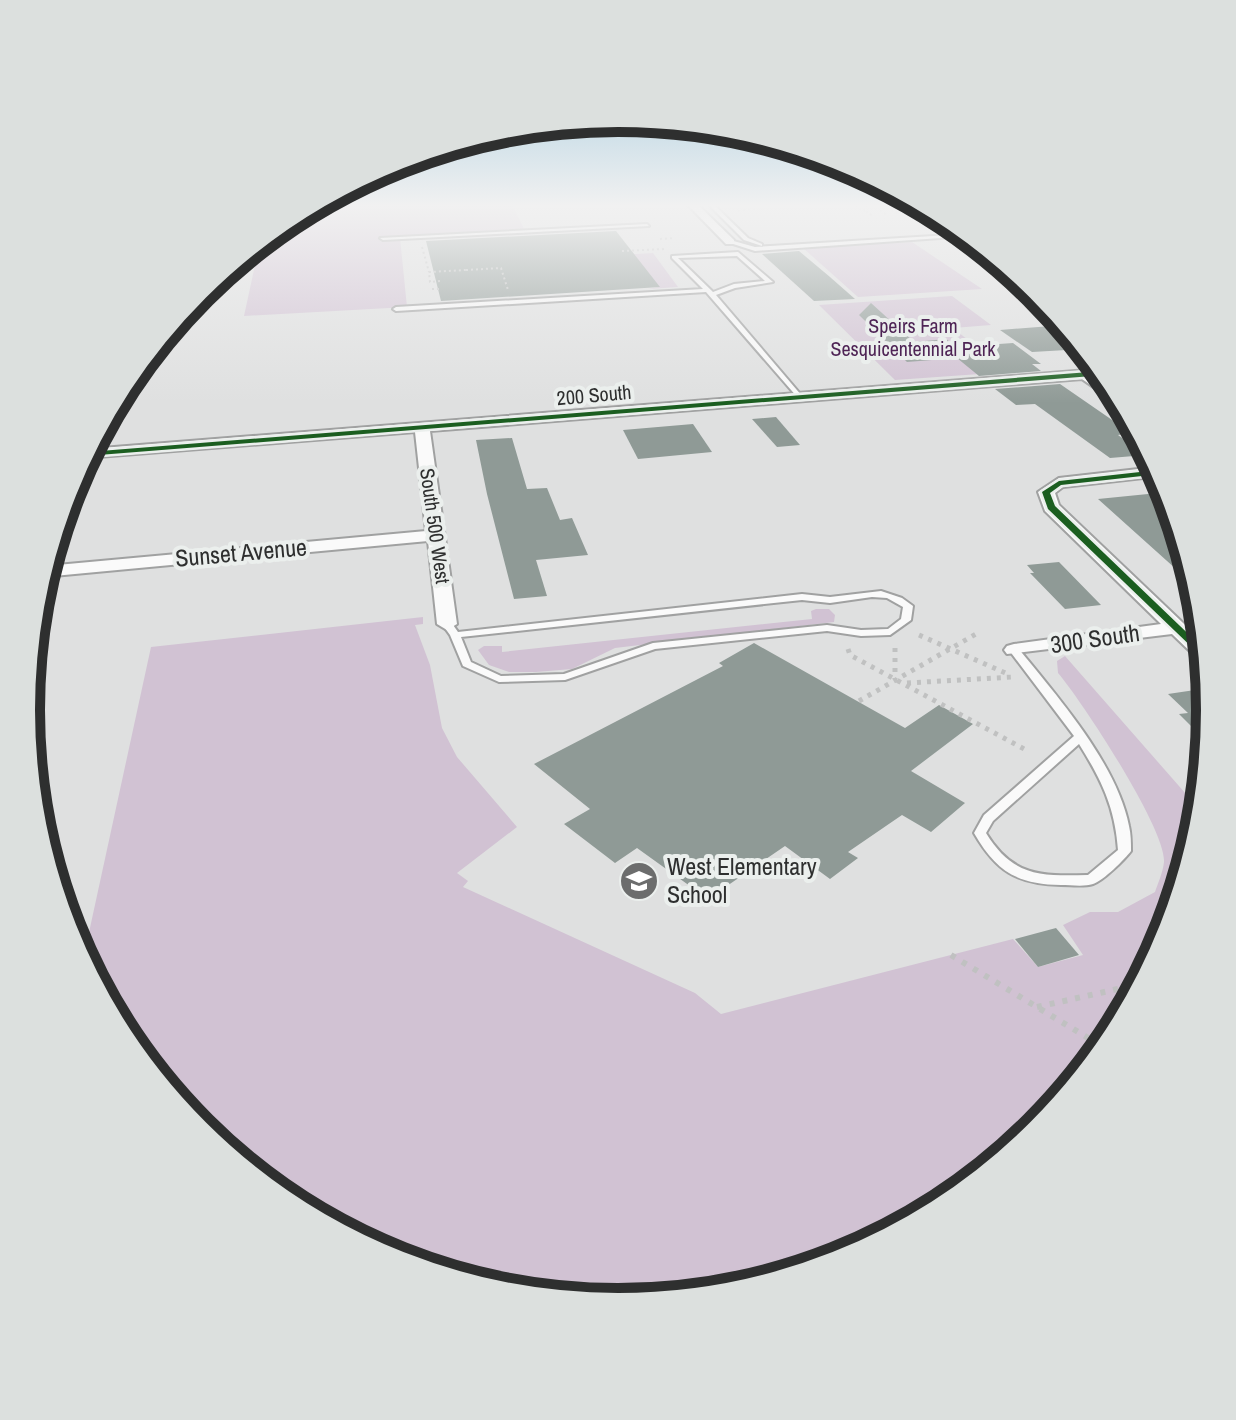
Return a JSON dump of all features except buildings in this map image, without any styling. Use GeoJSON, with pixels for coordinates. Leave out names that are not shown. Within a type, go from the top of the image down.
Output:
{"type":"FeatureCollection","features":[{"type":"Feature","properties":{"kind":"street"},"geometry":{"type":"LineString","coordinates":[[1084,374],[1093,380]]}},
{"type":"Feature","properties":{"kind":"street","name":"200 South"},"geometry":{"type":"LineString","coordinates":[[101,453],[1088,374]]}},
{"type":"Feature","properties":{"kind":"street","name":"South 500 West"},"geometry":{"type":"LineString","coordinates":[[422,427],[451,630]]}},
{"type":"Feature","properties":{"kind":"street"},"geometry":{"type":"LineString","coordinates":[[1145,474],[1059,483],[1046,492],[1051,507],[1192,643]]}},
{"type":"Feature","properties":{"kind":"street","name":"Sunset Avenue"},"geometry":{"type":"LineString","coordinates":[[57,571],[438,535]]}},
{"type":"Feature","properties":{"kind":"street","name":"300 South"},"geometry":{"type":"LineString","coordinates":[[1014,650],[1176,628]]}},
{"type":"Feature","properties":{"kind":"lane"},"geometry":{"type":"LineString","coordinates":[[688,270],[800,397]]}},
{"type":"Feature","properties":{"kind":"lane"},"geometry":{"type":"LineString","coordinates":[[396,309],[710,292],[770,282],[757,270]]}},
{"type":"Feature","properties":{"kind":"lane"},"geometry":{"type":"LineString","coordinates":[[885,593],[908,606],[906,620],[890,632],[861,633],[827,628],[653,646],[565,677],[499,679],[467,664],[451,630],[802,597],[836,600],[885,593]]}},
{"type":"Feature","properties":{"kind":"lane"},"geometry":{"type":"LineString","coordinates":[[1014,650],[1080,737],[1118,807],[1126,832],[1125,851],[1091,880],[1040,881],[1019,873],[988,850],[980,833],[988,818],[1080,737]]}},
{"type":"Feature","properties":{"kind":"path"},"geometry":{"type":"LineString","coordinates":[[439,289],[432,289],[429,272],[461,270]]}},
{"type":"Feature","properties":{"kind":"path"},"geometry":{"type":"LineString","coordinates":[[502,270],[511,297]]}},
{"type":"Feature","properties":{"kind":"path"},"geometry":{"type":"LineString","coordinates":[[430,282],[440,281]]}},
{"type":"Feature","properties":{"kind":"path"},"geometry":{"type":"LineString","coordinates":[[859,701],[976,634]]}},
{"type":"Feature","properties":{"kind":"path"},"geometry":{"type":"LineString","coordinates":[[904,683],[1013,677],[919,635]]}},
{"type":"Feature","properties":{"kind":"path"},"geometry":{"type":"LineString","coordinates":[[895,648],[895,679]]}},
{"type":"Feature","properties":{"kind":"path"},"geometry":{"type":"LineString","coordinates":[[848,649],[850,655],[1028,751]]}},
{"type":"Feature","properties":{"kind":"path"},"geometry":{"type":"LineString","coordinates":[[951,955],[1092,1041]]}},
{"type":"Feature","properties":{"kind":"path"},"geometry":{"type":"LineString","coordinates":[[1036,1008],[1077,995],[1125,987]]}},
{"type":"Feature","properties":{"kind":"green space"},"geometry":{"type":"Polygon","coordinates":[[[254,270],[403,270],[407,307],[244,316],[254,270]]]}},
{"type":"Feature","properties":{"kind":"green space"},"geometry":{"type":"Polygon","coordinates":[[[638,270],[666,270],[678,287],[648,289],[659,287],[638,270]]]}},
{"type":"Feature","properties":{"kind":"green space"},"geometry":{"type":"Polygon","coordinates":[[[828,270],[954,270],[982,289],[858,297],[828,270]]]}},
{"type":"Feature","properties":{"kind":"green space","name":"Speirs Farm Sesquicentennial Park"},"geometry":{"type":"Polygon","coordinates":[[[952,296],[991,325],[953,328],[1008,372],[895,380],[819,305],[952,296]]]}},
{"type":"Feature","properties":{"kind":"green space"},"geometry":{"type":"Polygon","coordinates":[[[829,609],[835,615],[834,622],[615,648],[572,669],[509,672],[489,665],[478,650],[484,646],[502,646],[502,652],[812,619],[811,611],[829,609]]]}},
{"type":"Feature","properties":{"kind":"green space"},"geometry":{"type":"Polygon","coordinates":[[[423,617],[423,624],[415,625],[430,665],[442,728],[457,757],[517,827],[457,873],[468,881],[463,887],[695,993],[721,1014],[1013,939],[1038,967],[1083,955],[1063,925],[1090,912],[1118,912],[1155,892],[1164,862],[1152,822],[1121,766],[1058,673],[1057,661],[1065,656],[1189,797],[1165,896],[1152,931],[1119,999],[1077,1062],[1053,1091],[1027,1119],[970,1169],[907,1211],[874,1228],[839,1244],[768,1268],[731,1277],[656,1287],[580,1287],[543,1283],[468,1268],[397,1244],[329,1211],[297,1191],[266,1169],[209,1119],[159,1062],[117,999],[88,939],[151,647],[423,617]]]}},
{"type":"Feature","properties":{"kind":"cycle path"},"geometry":{"type":"LineString","coordinates":[[101,453],[1089,374]]}},
{"type":"Feature","properties":{"kind":"cycle path"},"geometry":{"type":"LineString","coordinates":[[1145,474],[1059,483],[1046,492],[1051,507],[1192,642]]}},
{"type":"Feature","properties":{"kind":"place","name":"West Elementary School"},"geometry":{"type":"Point","coordinates":[639,881]}}]}
